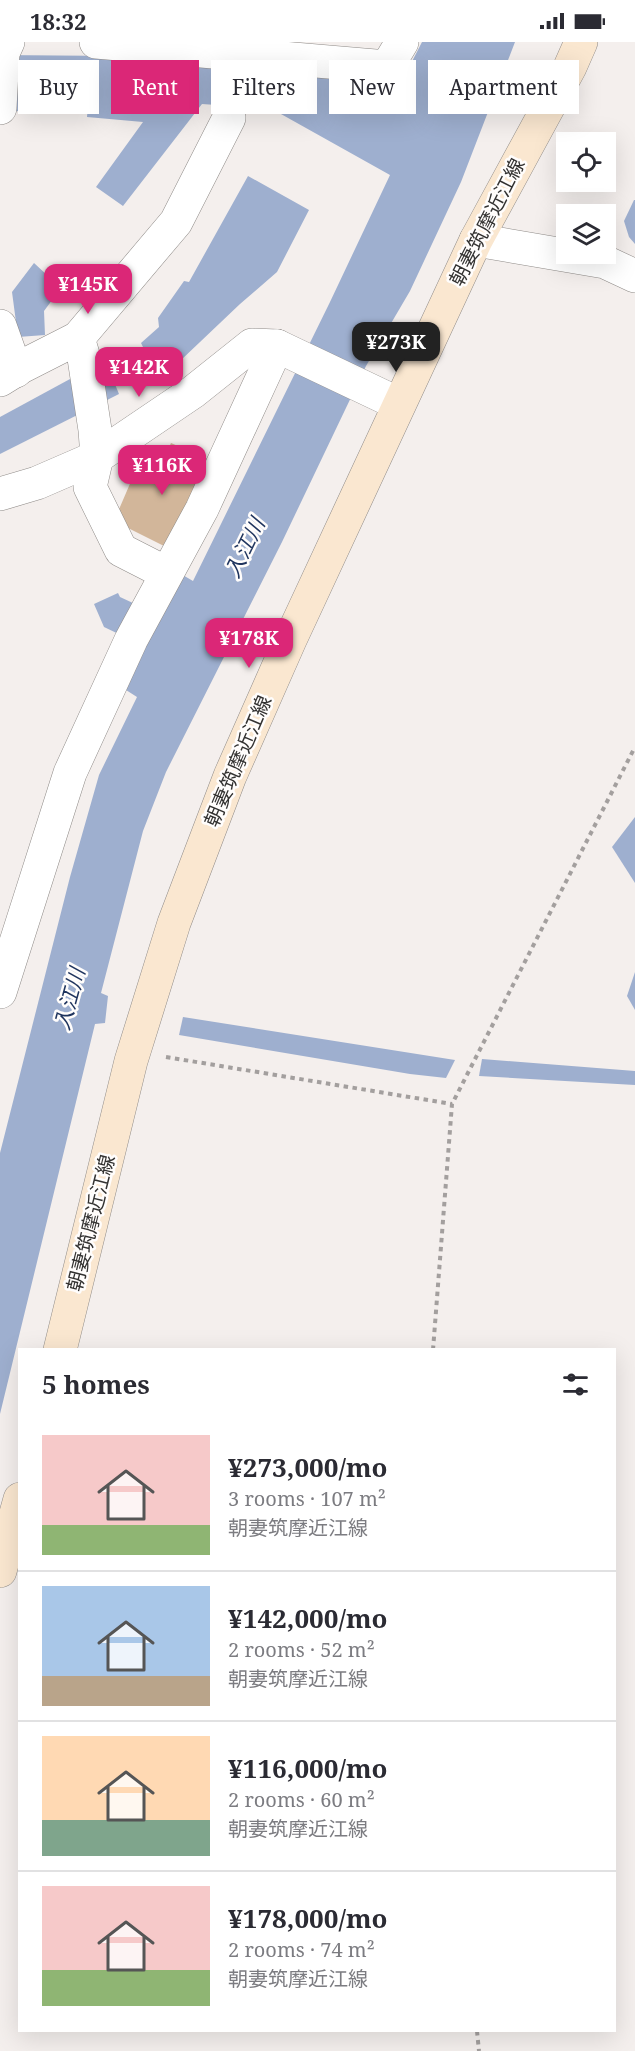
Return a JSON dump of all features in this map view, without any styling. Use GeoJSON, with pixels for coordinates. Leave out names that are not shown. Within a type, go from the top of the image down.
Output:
{"type":"FeatureCollection","features":[{"type":"Feature","properties":{"kind":"main road","name":"朝妻筑摩近江線"},"geometry":{"type":"LineString","coordinates":[[60,1348],[134,1052],[174,923],[230,776],[290,640],[385,397],[476,240],[570,67],[581,42]]}},
{"type":"Feature","properties":{"kind":"main road"},"geometry":{"type":"LineString","coordinates":[[0,1571],[18,1506]]}},
{"type":"Feature","properties":{"kind":"street"},"geometry":{"type":"LineString","coordinates":[[96,42],[387,67],[402,42]]}},
{"type":"Feature","properties":{"kind":"street"},"geometry":{"type":"LineString","coordinates":[[0,108],[6,47]]}},
{"type":"Feature","properties":{"kind":"street"},"geometry":{"type":"LineString","coordinates":[[0,326],[8,376],[81,348],[176,222],[229,118]]}},
{"type":"Feature","properties":{"kind":"street"},"geometry":{"type":"LineString","coordinates":[[476,240],[605,262],[635,276]]}},
{"type":"Feature","properties":{"kind":"street"},"geometry":{"type":"LineString","coordinates":[[0,494],[38,483],[96,444],[193,392],[252,345],[288,350],[385,397]]}},
{"type":"Feature","properties":{"kind":"street"},"geometry":{"type":"LineString","coordinates":[[81,348],[96,444],[90,487],[121,550],[166,573]]}},
{"type":"Feature","properties":{"kind":"street"},"geometry":{"type":"LineString","coordinates":[[0,992],[70,773],[131,640],[288,350]]}},
{"type":"Feature","properties":{"kind":"path"},"geometry":{"type":"LineString","coordinates":[[434,1348],[453,1104],[635,747]]}},
{"type":"Feature","properties":{"kind":"path"},"geometry":{"type":"LineString","coordinates":[[134,1052],[453,1104]]}},
{"type":"Feature","properties":{"kind":"path"},"geometry":{"type":"LineString","coordinates":[[477,2032],[479,2051]]}},
{"type":"Feature","properties":{"kind":"water","name":"入江川"},"geometry":{"type":"Polygon","coordinates":[[[422,42],[515,42],[508,60],[428,60],[428,114],[487,114],[461,182],[410,291],[366,366],[282,542],[166,772],[143,831],[101,993],[108,996],[105,1023],[95,1024],[0,1414],[0,1153],[70,877],[99,775],[137,697],[126,690],[146,647],[104,627],[94,604],[118,593],[120,597],[161,616],[181,574],[193,581],[390,175],[281,114],[317,114],[317,73],[329,75],[329,114],[416,114],[416,60],[413,60],[422,42]]]}},
{"type":"Feature","properties":{"kind":"water"},"geometry":{"type":"Polygon","coordinates":[[[41,58],[93,60],[41,60],[41,58]]]}},
{"type":"Feature","properties":{"kind":"water"},"geometry":{"type":"Polygon","coordinates":[[[99,60],[111,61],[111,114],[194,114],[123,206],[96,187],[143,122],[87,117],[87,114],[99,114],[99,60]]]}},
{"type":"Feature","properties":{"kind":"water"},"geometry":{"type":"Polygon","coordinates":[[[199,64],[211,65],[211,105],[202,104],[199,108],[199,64]]]}},
{"type":"Feature","properties":{"kind":"water"},"geometry":{"type":"Polygon","coordinates":[[[248,176],[309,210],[277,272],[180,361],[157,375],[141,343],[159,327],[158,318],[184,281],[189,282],[248,176]]]}},
{"type":"Feature","properties":{"kind":"water"},"geometry":{"type":"Polygon","coordinates":[[[634,200],[635,244],[629,237],[624,221],[634,200]]]}},
{"type":"Feature","properties":{"kind":"water"},"geometry":{"type":"Polygon","coordinates":[[[34,263],[61,288],[44,311],[45,335],[18,337],[12,292],[34,263]]]}},
{"type":"Feature","properties":{"kind":"water"},"geometry":{"type":"Polygon","coordinates":[[[105,360],[119,394],[0,454],[0,417],[105,360]]]}},
{"type":"Feature","properties":{"kind":"water"},"geometry":{"type":"Polygon","coordinates":[[[635,817],[635,883],[612,847],[635,817]]]}},
{"type":"Feature","properties":{"kind":"water"},"geometry":{"type":"Polygon","coordinates":[[[635,972],[635,1010],[627,996],[635,972]]]}},
{"type":"Feature","properties":{"kind":"water"},"geometry":{"type":"Polygon","coordinates":[[[183,1017],[455,1060],[446,1078],[410,1074],[179,1035],[183,1017]]]}},
{"type":"Feature","properties":{"kind":"water"},"geometry":{"type":"Polygon","coordinates":[[[482,1059],[635,1071],[635,1085],[479,1076],[482,1059]]]}},
{"type":"Feature","properties":{"kind":"building"},"geometry":{"type":"Polygon","coordinates":[[[171,443],[210,460],[168,548],[114,521],[135,472],[155,478],[171,443]]]}},
{"type":"Feature","properties":{"kind":"waterway"},"geometry":{"type":"LineString","coordinates":[[0,83],[111,84]]}},
{"type":"Feature","properties":{"kind":"waterway"},"geometry":{"type":"LineString","coordinates":[[103,381],[157,352]]}}]}
